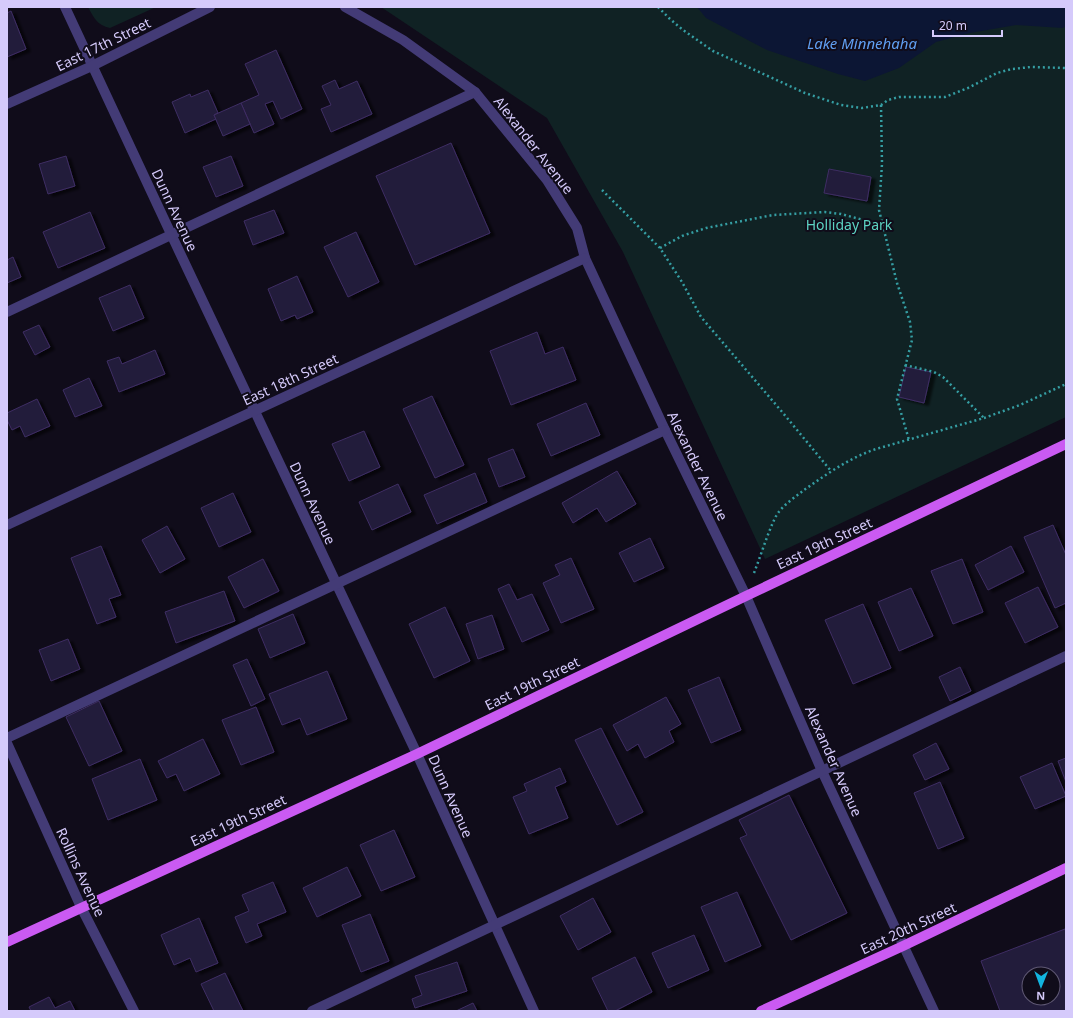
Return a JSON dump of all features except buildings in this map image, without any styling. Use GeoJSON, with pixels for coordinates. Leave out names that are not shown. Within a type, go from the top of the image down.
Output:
{"type":"FeatureCollection","features":[{"type":"Feature","properties":{"kind":"main road","name":"East 19th Street"},"geometry":{"type":"LineString","coordinates":[[7,942],[416,754],[1066,444]]}},
{"type":"Feature","properties":{"kind":"main road","name":"East 20th Street"},"geometry":{"type":"LineString","coordinates":[[761,1011],[903,946],[1066,868]]}},
{"type":"Feature","properties":{"kind":"street","name":"Dunn Avenue"},"geometry":{"type":"LineString","coordinates":[[65,7],[416,754],[534,1011]]}},
{"type":"Feature","properties":{"kind":"street","name":"East 17th Street"},"geometry":{"type":"LineString","coordinates":[[7,104],[92,66],[210,7]]}},
{"type":"Feature","properties":{"kind":"street","name":"Alexander Avenue"},"geometry":{"type":"LineString","coordinates":[[345,7],[403,40],[475,92],[547,180],[576,228],[585,258],[665,430],[746,596],[822,771],[934,1011]]}},
{"type":"Feature","properties":{"kind":"street"},"geometry":{"type":"LineString","coordinates":[[7,312],[475,92]]}},
{"type":"Feature","properties":{"kind":"street","name":"East 18th Street"},"geometry":{"type":"LineString","coordinates":[[7,525],[585,258]]}},
{"type":"Feature","properties":{"kind":"street"},"geometry":{"type":"LineString","coordinates":[[7,738],[665,430]]}},
{"type":"Feature","properties":{"kind":"street"},"geometry":{"type":"LineString","coordinates":[[312,1011],[1066,656]]}},
{"type":"Feature","properties":{"kind":"street","name":"Rollins Avenue"},"geometry":{"type":"LineString","coordinates":[[7,743],[82,907],[134,1011]]}},
{"type":"Feature","properties":{"kind":"path"},"geometry":{"type":"LineString","coordinates":[[658,7],[670,19],[713,51],[805,93],[841,104],[862,108],[880,105],[888,100],[899,97],[946,97],[968,88],[997,73],[1012,69],[1066,68]]}},
{"type":"Feature","properties":{"kind":"path"},"geometry":{"type":"LineString","coordinates":[[880,105],[882,164],[879,201],[882,225],[897,283],[910,322],[912,340],[897,399],[909,440]]}},
{"type":"Feature","properties":{"kind":"path"},"geometry":{"type":"LineString","coordinates":[[602,190],[660,248],[682,282],[701,316],[831,471]]}},
{"type":"Feature","properties":{"kind":"path"},"geometry":{"type":"LineString","coordinates":[[660,248],[682,236],[706,228],[773,215],[825,212],[841,214],[882,225]]}},
{"type":"Feature","properties":{"kind":"path"},"geometry":{"type":"LineString","coordinates":[[905,365],[934,372],[943,377],[984,418]]}},
{"type":"Feature","properties":{"kind":"path"},"geometry":{"type":"LineString","coordinates":[[746,596],[776,516],[788,502],[831,471],[861,454],[984,418],[1020,405],[1066,384]]}},
{"type":"Feature","properties":{"kind":"green space"},"geometry":{"type":"Polygon","coordinates":[[[88,7],[156,7],[110,28],[99,23],[94,18],[88,7]]]}},
{"type":"Feature","properties":{"kind":"green space","name":"Holliday Park"},"geometry":{"type":"Polygon","coordinates":[[[381,7],[1066,7],[1066,417],[765,559],[623,252],[547,118],[381,7]]]}},
{"type":"Feature","properties":{"kind":"water","name":"Lake Minnehaha"},"geometry":{"type":"Polygon","coordinates":[[[697,7],[1066,7],[1066,26],[1063,28],[1016,25],[970,33],[936,42],[899,68],[865,81],[838,74],[767,50],[706,18],[697,7]]]}}]}
